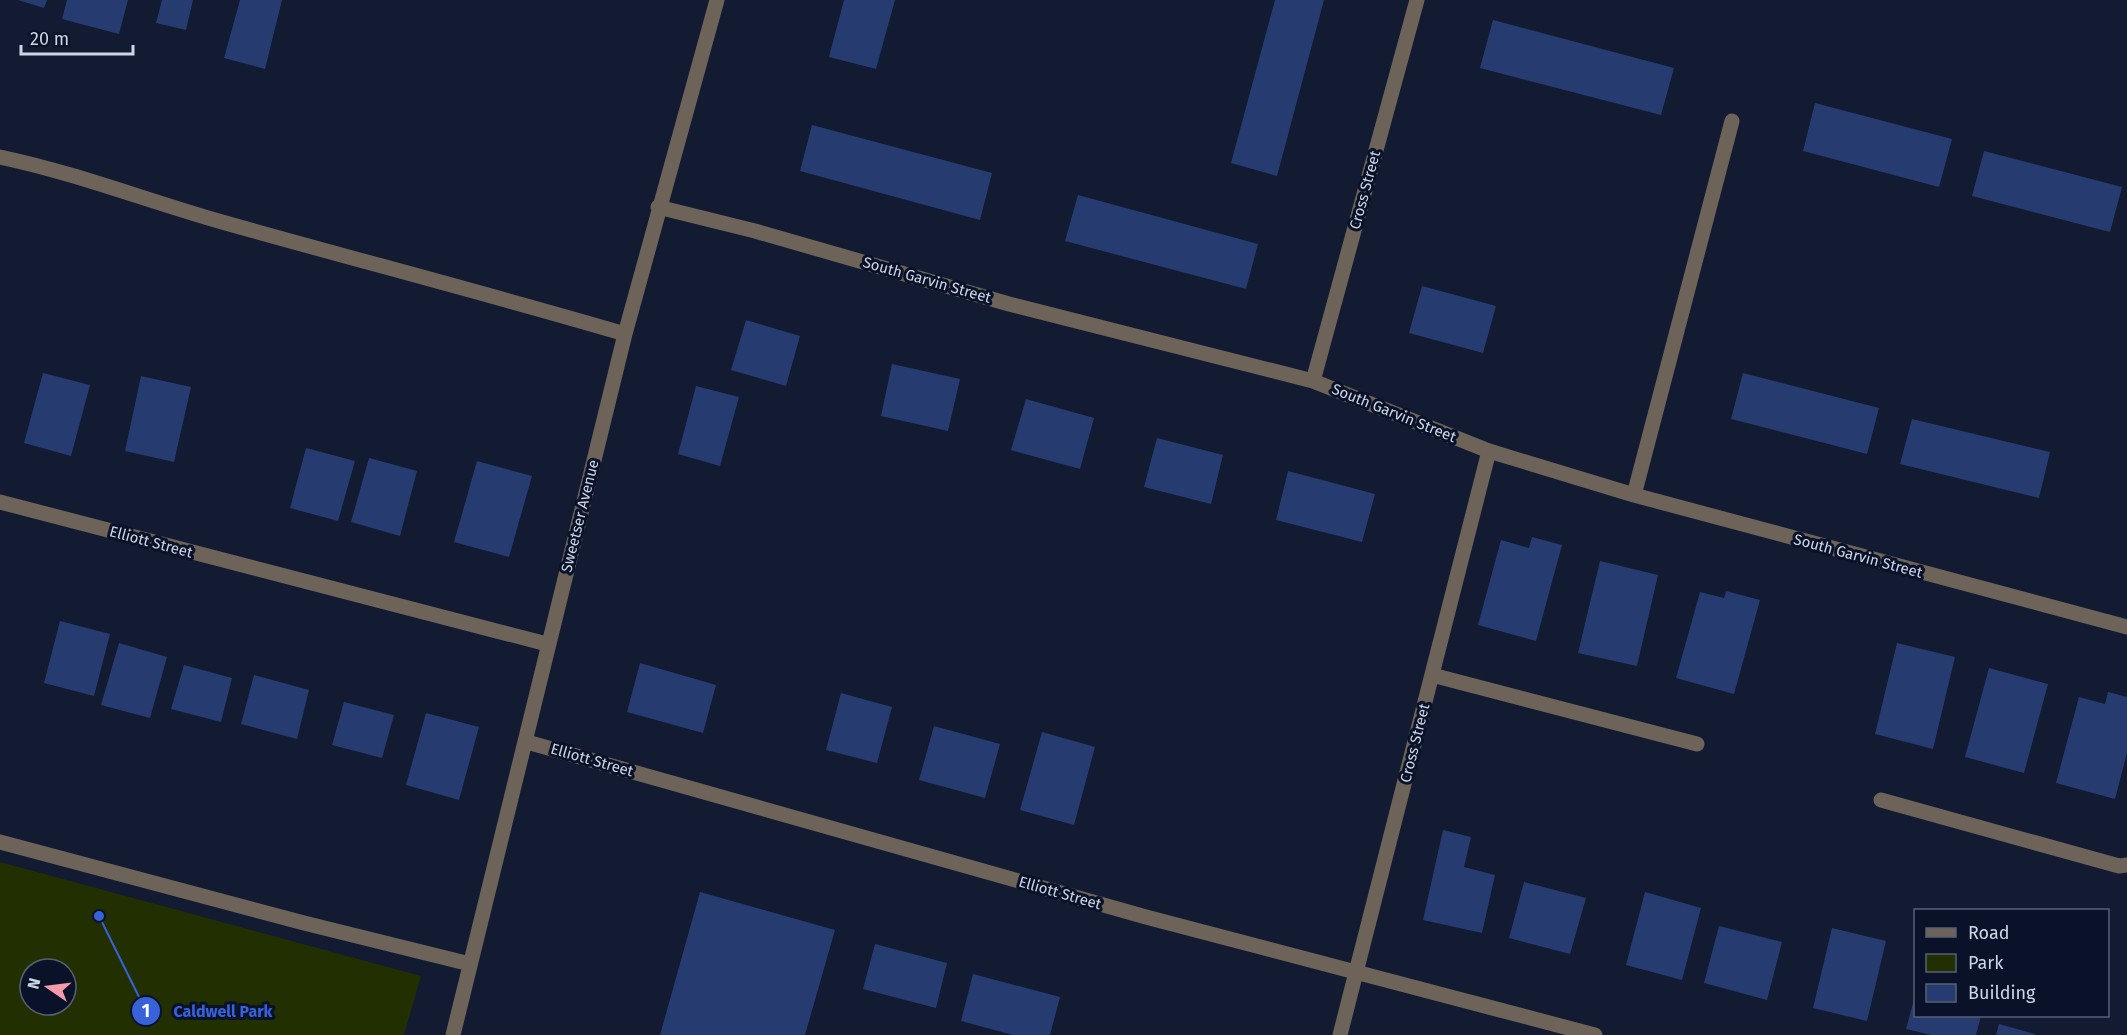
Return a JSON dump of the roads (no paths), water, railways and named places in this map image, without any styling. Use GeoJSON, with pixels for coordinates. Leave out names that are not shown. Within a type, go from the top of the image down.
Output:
{"type":"FeatureCollection","features":[{"type":"Feature","properties":{"kind":"street","name":"Sweetser Avenue"},"geometry":{"type":"LineString","coordinates":[[453,1035],[527,742],[547,644],[658,207],[717,0]]}},
{"type":"Feature","properties":{"kind":"street","name":"Cross Street"},"geometry":{"type":"LineString","coordinates":[[1313,381],[1417,0]]}},
{"type":"Feature","properties":{"kind":"street"},"geometry":{"type":"LineString","coordinates":[[1634,495],[1732,121]]}},
{"type":"Feature","properties":{"kind":"street"},"geometry":{"type":"LineString","coordinates":[[0,157],[112,186],[220,222],[436,279],[626,334]]}},
{"type":"Feature","properties":{"kind":"street","name":"South Garvin Street"},"geometry":{"type":"LineString","coordinates":[[658,207],[755,231],[1009,304],[1313,381],[1488,451],[1634,495],[2127,627]]}},
{"type":"Feature","properties":{"kind":"street","name":"Cross Street"},"geometry":{"type":"LineString","coordinates":[[1341,1035],[1488,451]]}},
{"type":"Feature","properties":{"kind":"street","name":"Elliott Street"},"geometry":{"type":"LineString","coordinates":[[0,502],[547,644]]}},
{"type":"Feature","properties":{"kind":"street"},"geometry":{"type":"LineString","coordinates":[[1432,675],[1697,744]]}},
{"type":"Feature","properties":{"kind":"street","name":"Elliott Street"},"geometry":{"type":"LineString","coordinates":[[527,742],[1135,914],[1595,1035]]}},
{"type":"Feature","properties":{"kind":"street"},"geometry":{"type":"LineString","coordinates":[[1881,800],[2108,863],[2127,866]]}},
{"type":"Feature","properties":{"kind":"street"},"geometry":{"type":"LineString","coordinates":[[0,842],[304,923],[470,964]]}},
{"type":"Feature","properties":{"kind":"place","name":"Caldwell Park"},"geometry":{"type":"Point","coordinates":[99,916]}}]}
